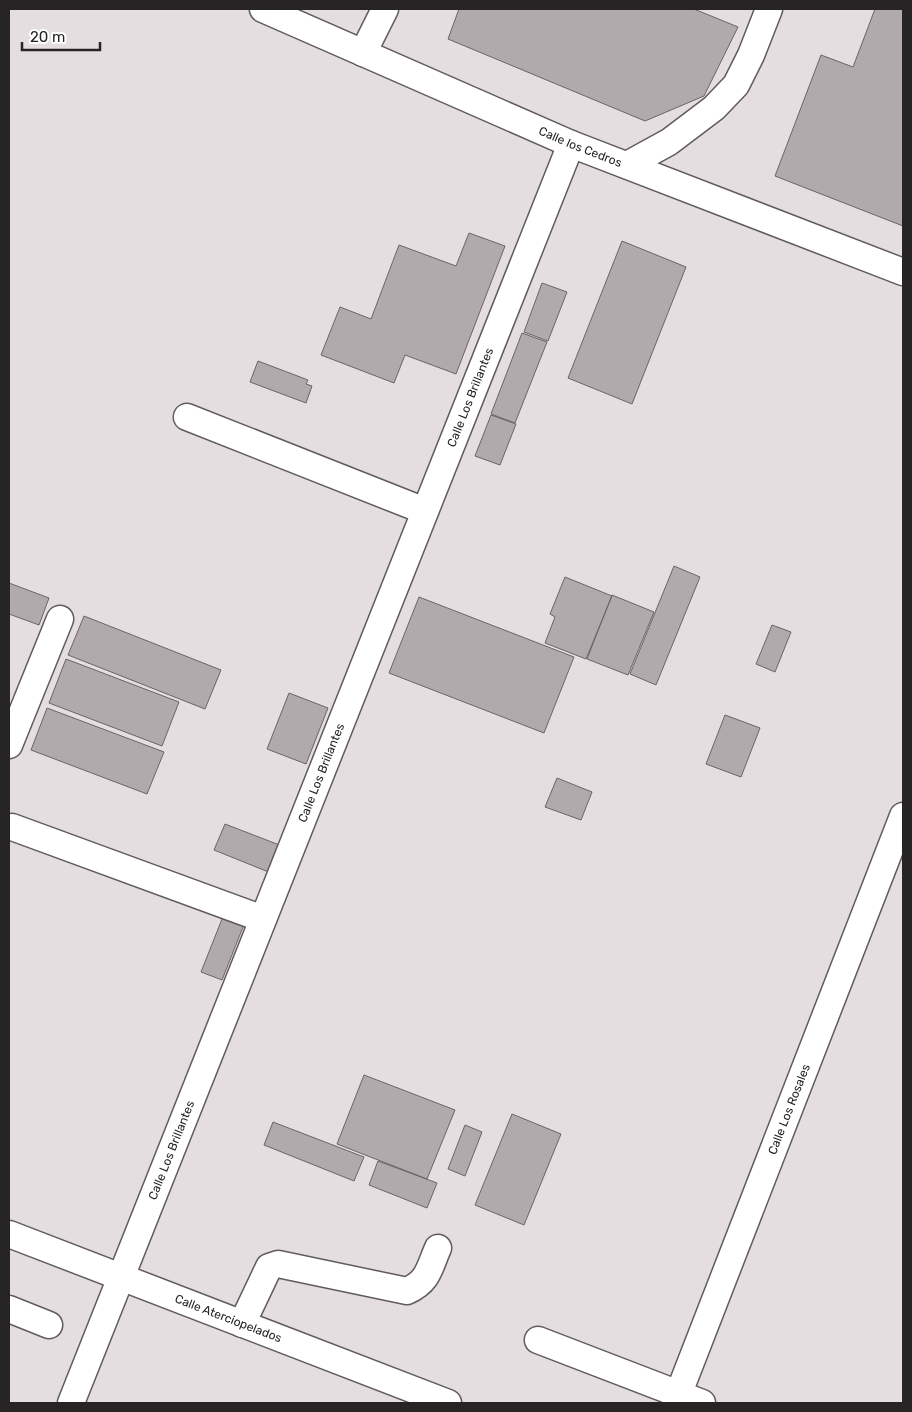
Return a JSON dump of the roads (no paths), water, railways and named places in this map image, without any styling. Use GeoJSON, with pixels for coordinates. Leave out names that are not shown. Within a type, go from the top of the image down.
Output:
{"type":"FeatureCollection","features":[{"type":"Feature","properties":{"kind":"street","name":"Calle los Cedros"},"geometry":{"type":"LineString","coordinates":[[263,9],[572,144],[903,272]]}},
{"type":"Feature","properties":{"kind":"street"},"geometry":{"type":"LineString","coordinates":[[364,53],[385,9]]}},
{"type":"Feature","properties":{"kind":"street"},"geometry":{"type":"LineString","coordinates":[[627,165],[669,142],[714,108],[736,85],[752,55],[769,9]]}},
{"type":"Feature","properties":{"kind":"street","name":"Calle Los Brillantes"},"geometry":{"type":"LineString","coordinates":[[71,1403],[572,144]]}},
{"type":"Feature","properties":{"kind":"street"},"geometry":{"type":"LineString","coordinates":[[187,417],[425,511]]}},
{"type":"Feature","properties":{"kind":"street"},"geometry":{"type":"LineString","coordinates":[[9,745],[60,619]]}},
{"type":"Feature","properties":{"kind":"street","name":"Calle Los Rosales"},"geometry":{"type":"LineString","coordinates":[[685,1400],[903,816]]}},
{"type":"Feature","properties":{"kind":"street"},"geometry":{"type":"LineString","coordinates":[[12,827],[263,919]]}},
{"type":"Feature","properties":{"kind":"street","name":"Calle Aterciopelados"},"geometry":{"type":"LineString","coordinates":[[9,1234],[448,1403]]}},
{"type":"Feature","properties":{"kind":"street"},"geometry":{"type":"LineString","coordinates":[[242,1324],[269,1267],[278,1264],[407,1291],[417,1286],[424,1279],[438,1248]]}},
{"type":"Feature","properties":{"kind":"street"},"geometry":{"type":"LineString","coordinates":[[9,1309],[49,1325]]}},
{"type":"Feature","properties":{"kind":"street"},"geometry":{"type":"LineString","coordinates":[[538,1340],[685,1400]]}}]}
